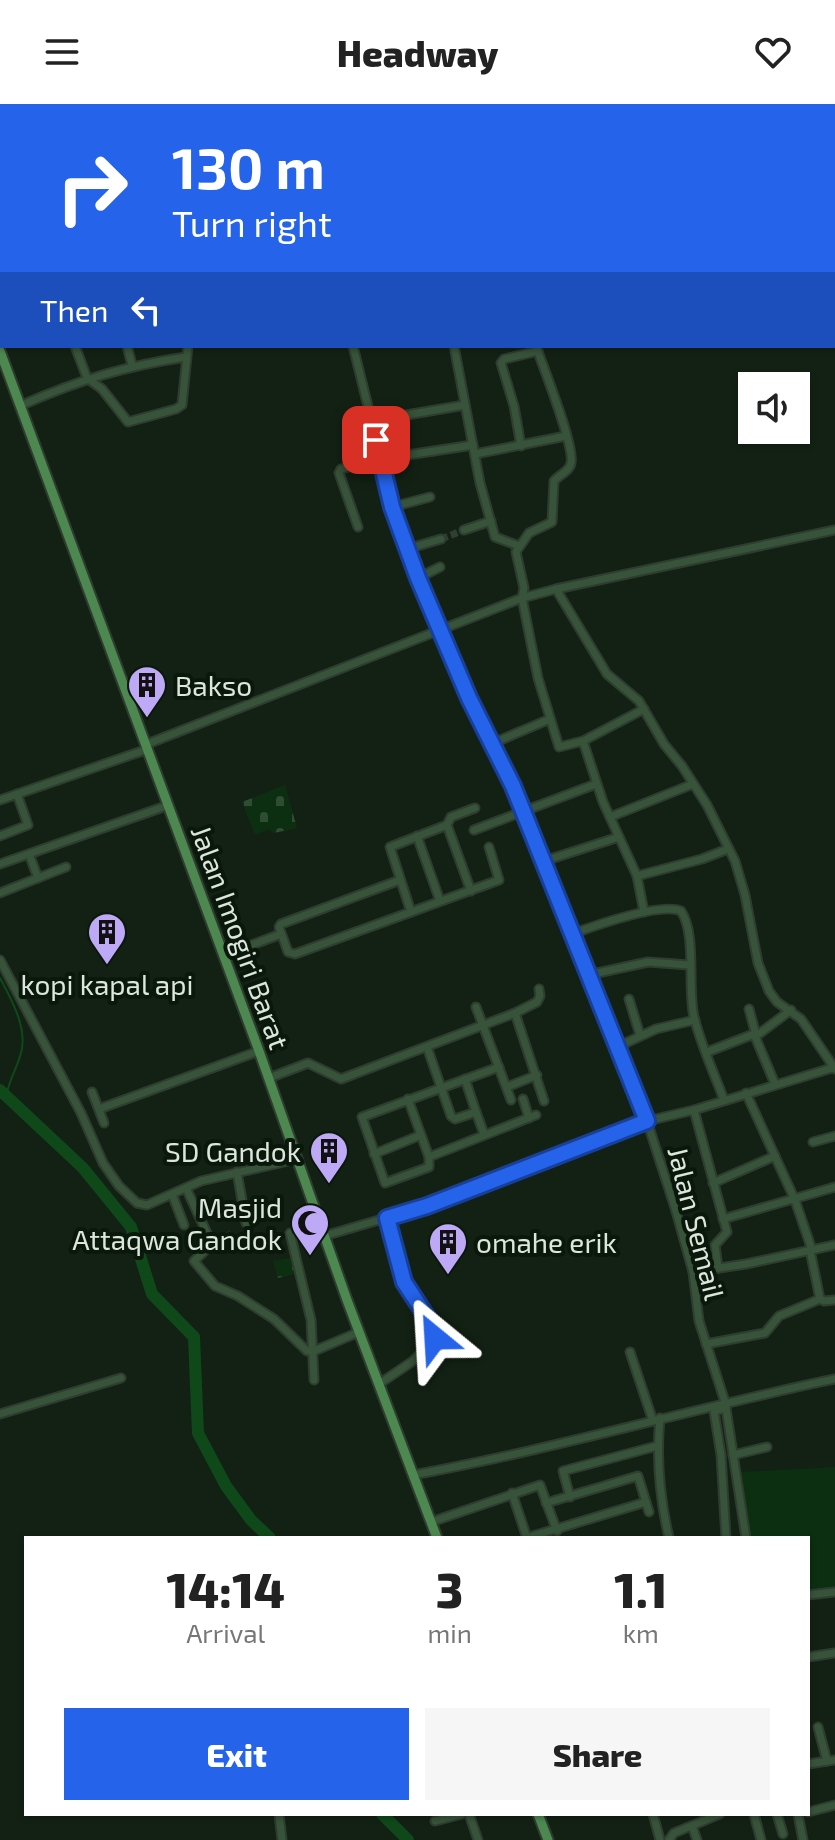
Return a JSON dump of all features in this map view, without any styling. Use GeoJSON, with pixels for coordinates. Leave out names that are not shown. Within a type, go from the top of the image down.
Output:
{"type":"FeatureCollection","features":[{"type":"Feature","properties":{"kind":"main road","name":"Jalan Imogiri Barat"},"geometry":{"type":"LineString","coordinates":[[0,351],[148,746],[359,1332],[436,1536]]}},
{"type":"Feature","properties":{"kind":"main road"},"geometry":{"type":"LineString","coordinates":[[541,1816],[548,1840]]}},
{"type":"Feature","properties":{"kind":"street"},"geometry":{"type":"LineString","coordinates":[[76,348],[87,378],[102,389],[127,422],[182,405],[188,348]]}},
{"type":"Feature","properties":{"kind":"street"},"geometry":{"type":"LineString","coordinates":[[128,348],[132,365]]}},
{"type":"Feature","properties":{"kind":"street","name":"Jalan Semail"},"geometry":{"type":"LineString","coordinates":[[353,348],[392,507],[418,578],[469,698],[523,811],[647,1121],[693,1272],[699,1321],[726,1405],[746,1536]]}},
{"type":"Feature","properties":{"kind":"street"},"geometry":{"type":"LineString","coordinates":[[454,348],[473,445],[497,540],[519,546]]}},
{"type":"Feature","properties":{"kind":"street"},"geometry":{"type":"LineString","coordinates":[[521,446],[514,406],[501,363],[504,359],[537,348],[566,436],[571,465],[554,481],[552,522],[529,533],[516,556],[538,678],[550,719],[560,748],[583,741],[644,709]]}},
{"type":"Feature","properties":{"kind":"street"},"geometry":{"type":"LineString","coordinates":[[22,405],[87,378],[132,365],[186,357]]}},
{"type":"Feature","properties":{"kind":"street"},"geometry":{"type":"LineString","coordinates":[[371,421],[465,405]]}},
{"type":"Feature","properties":{"kind":"street"},"geometry":{"type":"LineString","coordinates":[[475,454],[566,436]]}},
{"type":"Feature","properties":{"kind":"street"},"geometry":{"type":"LineString","coordinates":[[358,527],[340,470],[381,459],[473,445]]}},
{"type":"Feature","properties":{"kind":"street"},"geometry":{"type":"LineString","coordinates":[[392,507],[430,497]]}},
{"type":"Feature","properties":{"kind":"street"},"geometry":{"type":"LineString","coordinates":[[464,530],[491,521]]}},
{"type":"Feature","properties":{"kind":"street"},"geometry":{"type":"LineString","coordinates":[[0,800],[148,746],[522,598],[835,530]]}},
{"type":"Feature","properties":{"kind":"street"},"geometry":{"type":"LineString","coordinates":[[407,549],[441,539]]}},
{"type":"Feature","properties":{"kind":"street"},"geometry":{"type":"LineString","coordinates":[[418,578],[440,567]]}},
{"type":"Feature","properties":{"kind":"street"},"geometry":{"type":"LineString","coordinates":[[324,1236],[427,1206],[647,1121],[835,1068],[801,1019],[777,1002],[769,991],[758,963],[745,895],[719,827],[639,701],[607,674],[556,589]]}},
{"type":"Feature","properties":{"kind":"street"},"geometry":{"type":"LineString","coordinates":[[491,744],[550,719]]}},
{"type":"Feature","properties":{"kind":"street"},"geometry":{"type":"LineString","coordinates":[[583,741],[596,784],[637,876],[644,912]]}},
{"type":"Feature","properties":{"kind":"street"},"geometry":{"type":"LineString","coordinates":[[474,830],[596,784]]}},
{"type":"Feature","properties":{"kind":"street"},"geometry":{"type":"LineString","coordinates":[[610,817],[693,784]]}},
{"type":"Feature","properties":{"kind":"street"},"geometry":{"type":"LineString","coordinates":[[0,836],[28,825],[17,794]]}},
{"type":"Feature","properties":{"kind":"street"},"geometry":{"type":"LineString","coordinates":[[0,864],[169,805]]}},
{"type":"Feature","properties":{"kind":"street"},"geometry":{"type":"LineString","coordinates":[[411,912],[390,847],[447,825],[451,817],[475,808]]}},
{"type":"Feature","properties":{"kind":"street"},"geometry":{"type":"LineString","coordinates":[[447,825],[471,891]]}},
{"type":"Feature","properties":{"kind":"street"},"geometry":{"type":"LineString","coordinates":[[417,836],[440,901]]}},
{"type":"Feature","properties":{"kind":"street"},"geometry":{"type":"LineString","coordinates":[[541,862],[619,837]]}},
{"type":"Feature","properties":{"kind":"street"},"geometry":{"type":"LineString","coordinates":[[400,880],[281,924],[279,927],[289,953],[295,954],[499,880],[489,847]]}},
{"type":"Feature","properties":{"kind":"street"},"geometry":{"type":"LineString","coordinates":[[637,876],[728,849]]}},
{"type":"Feature","properties":{"kind":"street"},"geometry":{"type":"LineString","coordinates":[[29,854],[38,878]]}},
{"type":"Feature","properties":{"kind":"street"},"geometry":{"type":"LineString","coordinates":[[0,893],[66,867]]}},
{"type":"Feature","properties":{"kind":"street"},"geometry":{"type":"LineString","coordinates":[[572,934],[644,912],[672,908],[681,911],[686,920],[695,1020],[724,1100]]}},
{"type":"Feature","properties":{"kind":"street"},"geometry":{"type":"LineString","coordinates":[[224,955],[281,934]]}},
{"type":"Feature","properties":{"kind":"street"},"geometry":{"type":"LineString","coordinates":[[0,960],[114,1179],[139,1205],[147,1205],[186,1188],[237,1172],[297,1159]]}},
{"type":"Feature","properties":{"kind":"street"},"geometry":{"type":"LineString","coordinates":[[588,975],[648,962],[689,965]]}},
{"type":"Feature","properties":{"kind":"street"},"geometry":{"type":"LineString","coordinates":[[269,1078],[310,1063],[341,1079],[515,1013],[537,1002],[539,989]]}},
{"type":"Feature","properties":{"kind":"street"},"geometry":{"type":"LineString","coordinates":[[629,999],[640,1035]]}},
{"type":"Feature","properties":{"kind":"street"},"geometry":{"type":"LineString","coordinates":[[476,1007],[511,1100]]}},
{"type":"Feature","properties":{"kind":"street"},"geometry":{"type":"LineString","coordinates":[[749,1009],[775,1084]]}},
{"type":"Feature","properties":{"kind":"street"},"geometry":{"type":"LineString","coordinates":[[707,1052],[756,1036],[791,1010]]}},
{"type":"Feature","properties":{"kind":"street"},"geometry":{"type":"LineString","coordinates":[[515,1013],[544,1101]]}},
{"type":"Feature","properties":{"kind":"street"},"geometry":{"type":"LineString","coordinates":[[617,1047],[640,1035],[695,1020]]}},
{"type":"Feature","properties":{"kind":"street"},"geometry":{"type":"LineString","coordinates":[[427,1047],[453,1118],[476,1112]]}},
{"type":"Feature","properties":{"kind":"street"},"geometry":{"type":"LineString","coordinates":[[99,1109],[259,1051]]}},
{"type":"Feature","properties":{"kind":"street"},"geometry":{"type":"LineString","coordinates":[[408,1099],[430,1167],[386,1183],[361,1117],[408,1099],[499,1067]]}},
{"type":"Feature","properties":{"kind":"street"},"geometry":{"type":"LineString","coordinates":[[507,1087],[537,1075]]}},
{"type":"Feature","properties":{"kind":"street"},"geometry":{"type":"LineString","coordinates":[[465,1079],[484,1134]]}},
{"type":"Feature","properties":{"kind":"street"},"geometry":{"type":"LineString","coordinates":[[92,1092],[104,1123]]}},
{"type":"Feature","properties":{"kind":"street"},"geometry":{"type":"LineString","coordinates":[[746,1093],[795,1200],[811,1250],[820,1299]]}},
{"type":"Feature","properties":{"kind":"street"},"geometry":{"type":"LineString","coordinates":[[429,1157],[532,1117],[523,1099]]}},
{"type":"Feature","properties":{"kind":"street"},"geometry":{"type":"LineString","coordinates":[[694,1110],[727,1232],[715,1245],[718,1268]]}},
{"type":"Feature","properties":{"kind":"street"},"geometry":{"type":"LineString","coordinates":[[374,1154],[421,1135]]}},
{"type":"Feature","properties":{"kind":"street"},"geometry":{"type":"LineString","coordinates":[[813,1142],[835,1136]]}},
{"type":"Feature","properties":{"kind":"street"},"geometry":{"type":"LineString","coordinates":[[713,1183],[775,1156]]}},
{"type":"Feature","properties":{"kind":"street"},"geometry":{"type":"LineString","coordinates":[[237,1172],[246,1223]]}},
{"type":"Feature","properties":{"kind":"street"},"geometry":{"type":"LineString","coordinates":[[723,1219],[835,1187]]}},
{"type":"Feature","properties":{"kind":"street"},"geometry":{"type":"LineString","coordinates":[[186,1188],[212,1244]]}},
{"type":"Feature","properties":{"kind":"street"},"geometry":{"type":"LineString","coordinates":[[172,1194],[184,1225]]}},
{"type":"Feature","properties":{"kind":"street"},"geometry":{"type":"LineString","coordinates":[[379,1384],[413,1361],[435,1338],[432,1325],[404,1282],[387,1218]]}},
{"type":"Feature","properties":{"kind":"street"},"geometry":{"type":"LineString","coordinates":[[290,1233],[311,1320],[314,1380]]}},
{"type":"Feature","properties":{"kind":"street"},"geometry":{"type":"LineString","coordinates":[[229,1237],[212,1244],[194,1263],[215,1286],[262,1311],[307,1351],[314,1351],[359,1332]]}},
{"type":"Feature","properties":{"kind":"street"},"geometry":{"type":"LineString","coordinates":[[693,1272],[835,1245]]}},
{"type":"Feature","properties":{"kind":"street"},"geometry":{"type":"LineString","coordinates":[[706,1344],[765,1333],[779,1316],[820,1299],[835,1300]]}},
{"type":"Feature","properties":{"kind":"street"},"geometry":{"type":"LineString","coordinates":[[630,1352],[656,1420],[663,1511],[669,1536]]}},
{"type":"Feature","properties":{"kind":"street"},"geometry":{"type":"LineString","coordinates":[[0,1414],[121,1378]]}},
{"type":"Feature","properties":{"kind":"street"},"geometry":{"type":"LineString","coordinates":[[413,1475],[835,1379]]}},
{"type":"Feature","properties":{"kind":"street"},"geometry":{"type":"LineString","coordinates":[[726,1405],[714,1411],[725,1496],[726,1536]]}},
{"type":"Feature","properties":{"kind":"street"},"geometry":{"type":"LineString","coordinates":[[570,1497],[563,1471],[657,1446]]}},
{"type":"Feature","properties":{"kind":"street"},"geometry":{"type":"LineString","coordinates":[[720,1448],[767,1447]]}},
{"type":"Feature","properties":{"kind":"street"},"geometry":{"type":"LineString","coordinates":[[546,1503],[638,1476],[649,1512]]}},
{"type":"Feature","properties":{"kind":"street"},"geometry":{"type":"LineString","coordinates":[[431,1522],[540,1485],[557,1531]]}},
{"type":"Feature","properties":{"kind":"street"},"geometry":{"type":"LineString","coordinates":[[512,1493],[526,1536]]}},
{"type":"Feature","properties":{"kind":"street"},"geometry":{"type":"LineString","coordinates":[[725,1496],[740,1495]]}},
{"type":"Feature","properties":{"kind":"street"},"geometry":{"type":"LineString","coordinates":[[536,1536],[646,1502]]}},
{"type":"Feature","properties":{"kind":"street"},"geometry":{"type":"LineString","coordinates":[[810,1595],[835,1592]]}},
{"type":"Feature","properties":{"kind":"street"},"geometry":{"type":"LineString","coordinates":[[810,1657],[835,1653]]}},
{"type":"Feature","properties":{"kind":"street"},"geometry":{"type":"LineString","coordinates":[[810,1764],[833,1761],[818,1727]]}},
{"type":"Feature","properties":{"kind":"street"},"geometry":{"type":"LineString","coordinates":[[810,1811],[835,1805]]}},
{"type":"Feature","properties":{"kind":"street"},"geometry":{"type":"LineString","coordinates":[[279,1816],[282,1840]]}},
{"type":"Feature","properties":{"kind":"street"},"geometry":{"type":"LineString","coordinates":[[435,1821],[454,1816]]}},
{"type":"Feature","properties":{"kind":"street"},"geometry":{"type":"LineString","coordinates":[[470,1816],[478,1840]]}},
{"type":"Feature","properties":{"kind":"street"},"geometry":{"type":"LineString","coordinates":[[654,1816],[660,1840]]}},
{"type":"Feature","properties":{"kind":"street"},"geometry":{"type":"LineString","coordinates":[[669,1840],[674,1833],[715,1816]]}},
{"type":"Feature","properties":{"kind":"street"},"geometry":{"type":"LineString","coordinates":[[755,1816],[761,1840]]}},
{"type":"Feature","properties":{"kind":"street"},"geometry":{"type":"LineString","coordinates":[[778,1816],[783,1834]]}},
{"type":"Feature","properties":{"kind":"street"},"geometry":{"type":"LineString","coordinates":[[799,1816],[803,1840]]}},
{"type":"Feature","properties":{"kind":"street"},"geometry":{"type":"LineString","coordinates":[[692,1826],[697,1840]]}},
{"type":"Feature","properties":{"kind":"green space"},"geometry":{"type":"Polygon","coordinates":[[[285,785],[297,828],[274,833],[268,829],[255,835],[242,802],[285,785]]]}},
{"type":"Feature","properties":{"kind":"green space"},"geometry":{"type":"Polygon","coordinates":[[[291,1258],[294,1274],[278,1278],[273,1261],[291,1258]]]}},
{"type":"Feature","properties":{"kind":"green space"},"geometry":{"type":"Polygon","coordinates":[[[835,1467],[835,1589],[810,1591],[810,1536],[750,1536],[741,1472],[835,1467]]]}},
{"type":"Feature","properties":{"kind":"waterway"},"geometry":{"type":"LineString","coordinates":[[0,978],[17,1014],[23,1043],[6,1096]]}},
{"type":"Feature","properties":{"kind":"waterway"},"geometry":{"type":"LineString","coordinates":[[0,1090],[83,1168],[131,1227],[152,1294],[194,1337],[198,1433],[226,1486],[251,1520],[268,1536]]}},
{"type":"Feature","properties":{"kind":"waterway"},"geometry":{"type":"LineString","coordinates":[[384,1816],[408,1840]]}},
{"type":"Feature","properties":{"kind":"tunnel"},"geometry":{"type":"LineString","coordinates":[[441,539],[464,530]]}},
{"type":"Feature","properties":{"kind":"place","name":"Bakso"},"geometry":{"type":"Point","coordinates":[147,719]}},
{"type":"Feature","properties":{"kind":"place","name":"kopi kapal api"},"geometry":{"type":"Point","coordinates":[107,966]}},
{"type":"Feature","properties":{"kind":"place","name":"SD Gandok"},"geometry":{"type":"Point","coordinates":[329,1185]}},
{"type":"Feature","properties":{"kind":"place","name":"Masjid Attaqwa Gandok"},"geometry":{"type":"Point","coordinates":[310,1257]}},
{"type":"Feature","properties":{"kind":"place","name":"omahe erik"},"geometry":{"type":"Point","coordinates":[448,1276]}},
{"type":"Feature","properties":{"kind":"route"},"geometry":{"type":"LineString","coordinates":[[376,440],[398,527],[418,578],[469,698],[513,786],[647,1121],[427,1206],[387,1218],[399,1270],[432,1325],[435,1338]]}}]}
